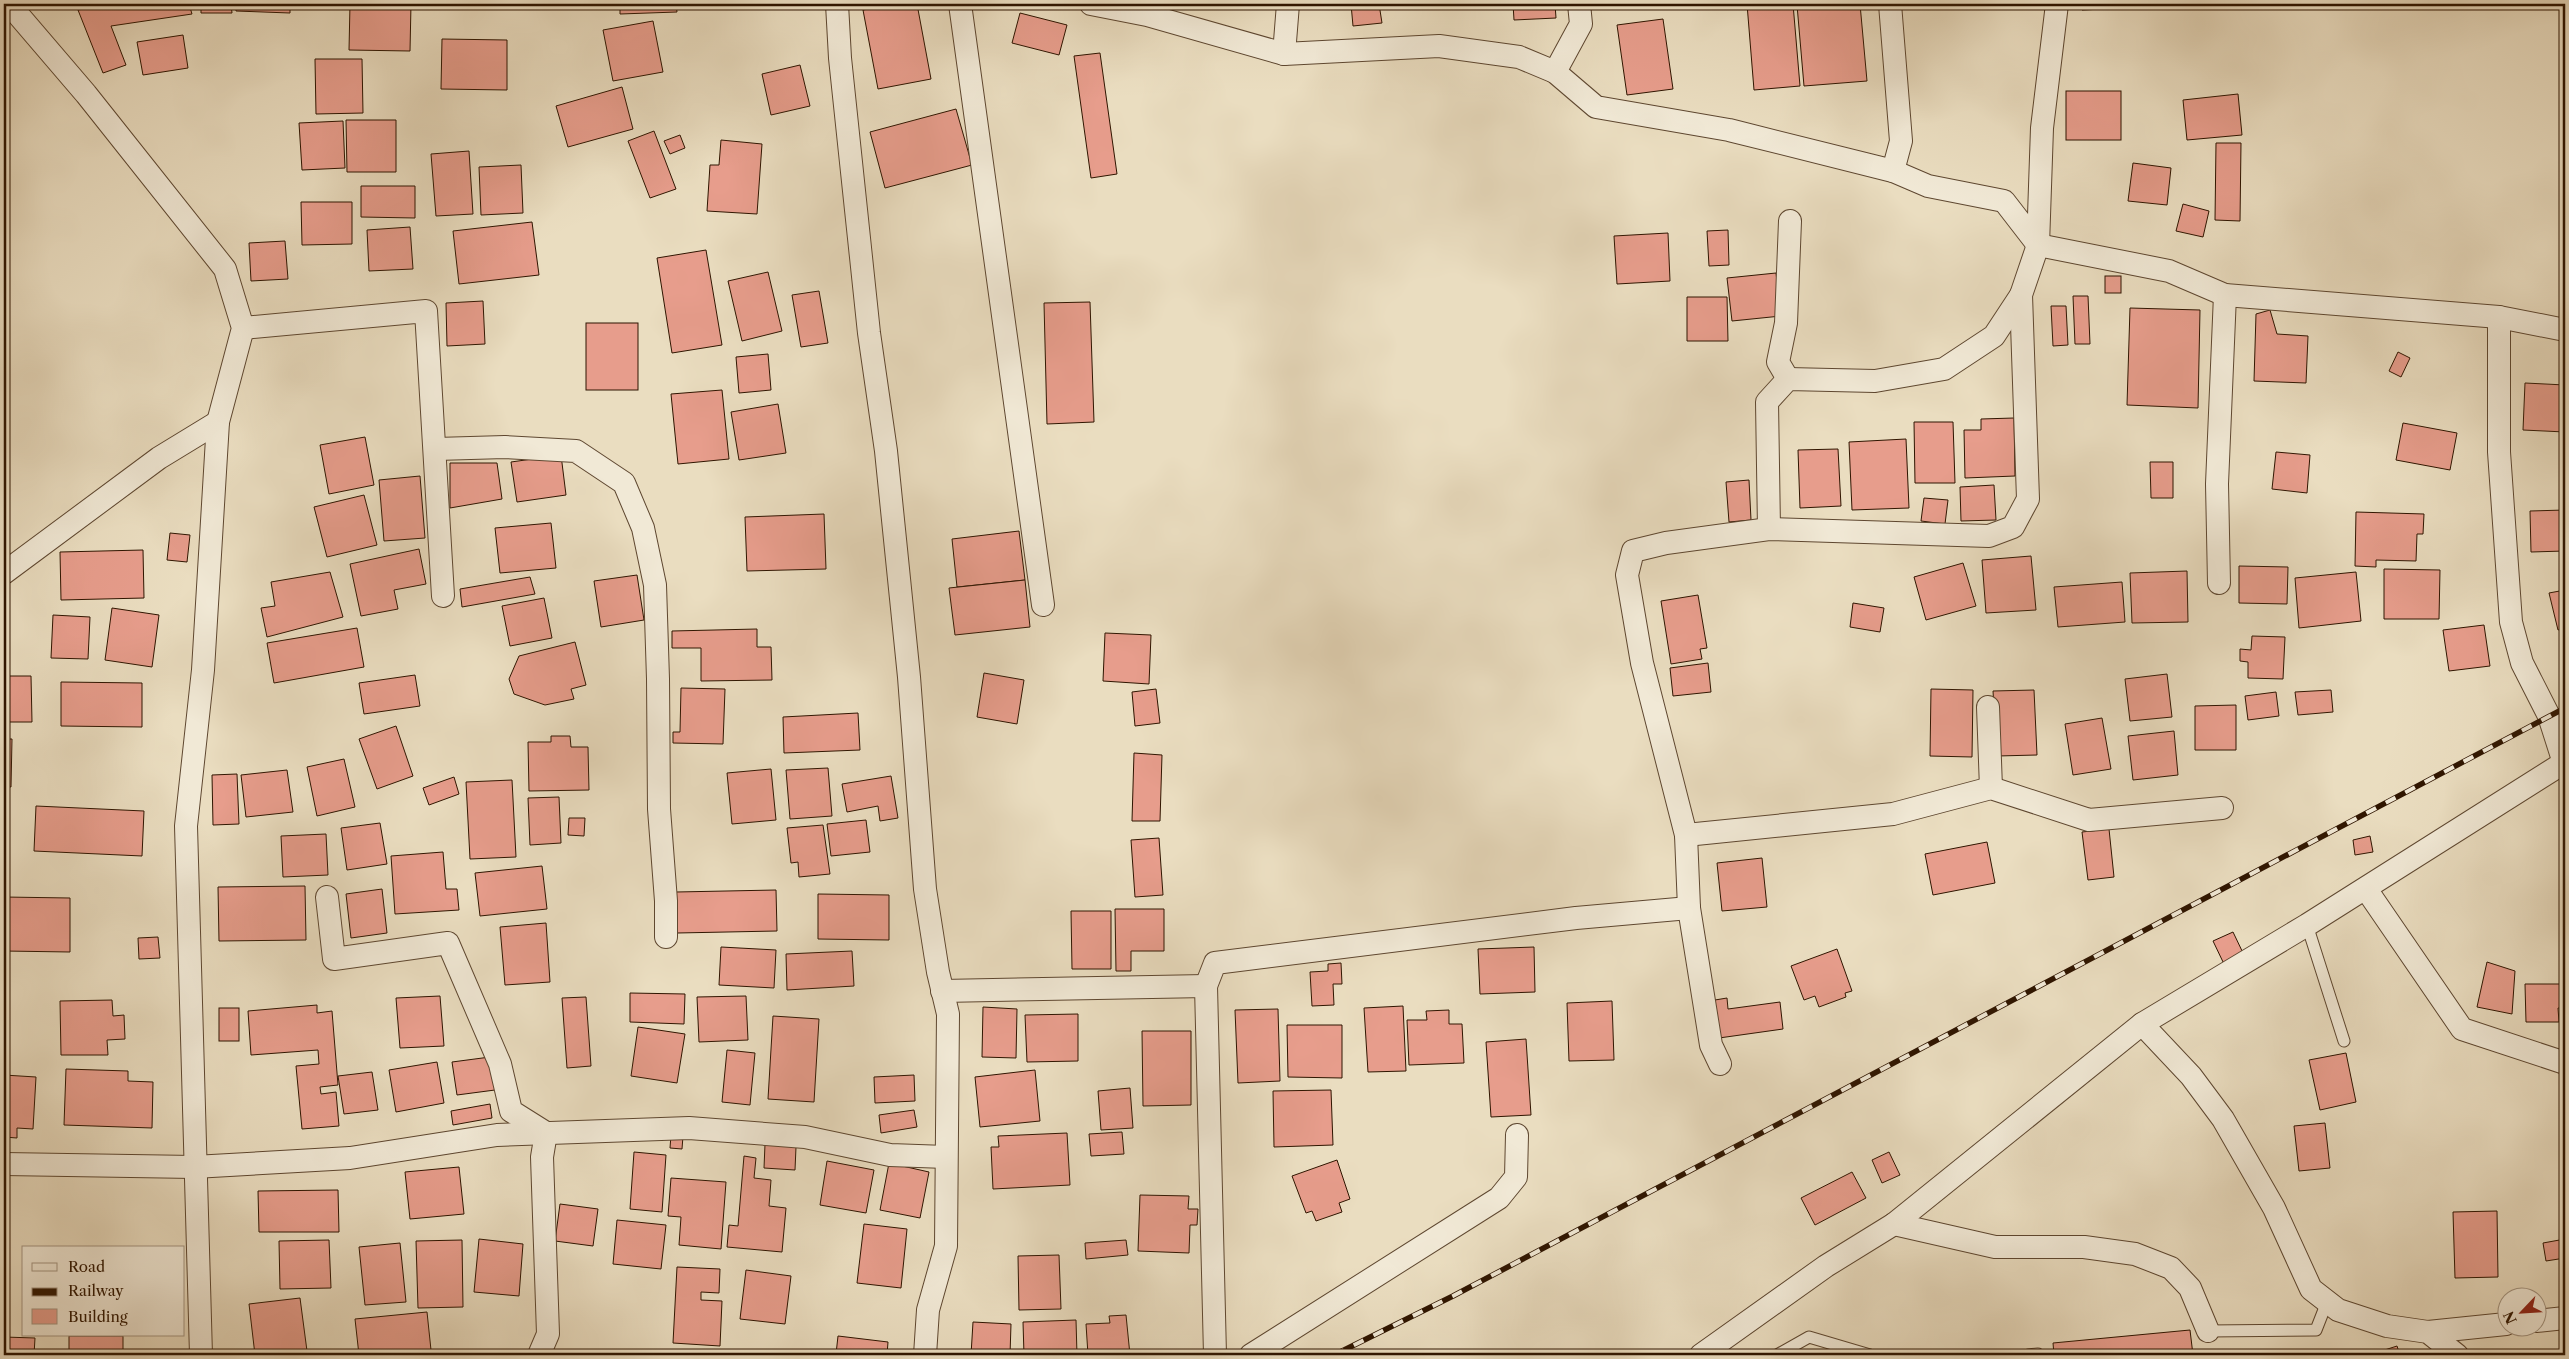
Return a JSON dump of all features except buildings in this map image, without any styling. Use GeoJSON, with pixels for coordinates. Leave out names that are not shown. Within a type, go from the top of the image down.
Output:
{"type":"FeatureCollection","features":[{"type":"Feature","properties":{"kind":"street"},"geometry":{"type":"LineString","coordinates":[[9,4],[86,94],[226,269],[243,328],[218,422],[203,670],[186,826],[194,1166],[201,1355]]}},
{"type":"Feature","properties":{"kind":"street"},"geometry":{"type":"LineString","coordinates":[[837,4],[840,58],[869,333],[886,451],[909,677],[925,889],[942,991],[948,1014],[946,1246],[928,1310],[925,1355]]}},
{"type":"Feature","properties":{"kind":"street"},"geometry":{"type":"LineString","coordinates":[[960,4],[1044,605]]}},
{"type":"Feature","properties":{"kind":"street"},"geometry":{"type":"LineString","coordinates":[[1091,4],[1147,15],[1284,54],[1439,46],[1519,57],[1556,72],[1596,107],[1729,130],[1892,171],[1928,186],[2004,201],[2038,245],[2169,271],[2225,295],[2498,317],[2565,330]]}},
{"type":"Feature","properties":{"kind":"street"},"geometry":{"type":"LineString","coordinates":[[1284,54],[1288,4]]}},
{"type":"Feature","properties":{"kind":"street"},"geometry":{"type":"LineString","coordinates":[[1556,72],[1581,24],[1579,4]]}},
{"type":"Feature","properties":{"kind":"street"},"geometry":{"type":"LineString","coordinates":[[1890,4],[1901,141],[1892,171]]}},
{"type":"Feature","properties":{"kind":"street"},"geometry":{"type":"LineString","coordinates":[[1769,530],[1767,402],[1788,379],[1876,381],[1944,369],[1994,336],[2022,295],[2038,245],[2042,128],[2057,4]]}},
{"type":"Feature","properties":{"kind":"street"},"geometry":{"type":"LineString","coordinates":[[1788,379],[1778,362],[1786,322],[1790,221]]}},
{"type":"Feature","properties":{"kind":"street"},"geometry":{"type":"LineString","coordinates":[[1720,1064],[1710,1045],[1689,908],[1686,835],[1642,663],[1627,575],[1633,551],[1666,543],[1769,530],[1989,536],[2013,527],[2028,499],[2022,295]]}},
{"type":"Feature","properties":{"kind":"street"},"geometry":{"type":"LineString","coordinates":[[2219,583],[2217,484],[2225,295]]}},
{"type":"Feature","properties":{"kind":"street"},"geometry":{"type":"LineString","coordinates":[[243,328],[426,312],[436,449],[442,596]]}},
{"type":"Feature","properties":{"kind":"street"},"geometry":{"type":"LineString","coordinates":[[1701,1355],[1826,1266],[1894,1224],[2142,1024],[2307,925],[2565,762],[2549,716],[2522,663],[2511,622],[2499,452],[2498,317]]}},
{"type":"Feature","properties":{"kind":"street"},"geometry":{"type":"LineString","coordinates":[[4,573],[159,458],[218,422]]}},
{"type":"Feature","properties":{"kind":"street"},"geometry":{"type":"LineString","coordinates":[[436,449],[505,448],[576,451],[624,483],[643,528],[655,585],[659,809],[666,900],[666,937]]}},
{"type":"Feature","properties":{"kind":"street"},"geometry":{"type":"LineString","coordinates":[[1988,707],[1991,788]]}},
{"type":"Feature","properties":{"kind":"street"},"geometry":{"type":"LineString","coordinates":[[1686,835],[1893,814],[1991,788],[2090,820],[2222,808]]}},
{"type":"Feature","properties":{"kind":"street"},"geometry":{"type":"LineString","coordinates":[[2366,888],[2462,1029],[2565,1063]]}},
{"type":"Feature","properties":{"kind":"street"},"geometry":{"type":"LineString","coordinates":[[327,897],[334,959],[448,942],[500,1064],[511,1111],[546,1133]]}},
{"type":"Feature","properties":{"kind":"street"},"geometry":{"type":"LineString","coordinates":[[1215,1355],[1206,986],[1215,963],[1576,918],[1689,908]]}},
{"type":"Feature","properties":{"kind":"street"},"geometry":{"type":"LineString","coordinates":[[942,991],[1206,986]]}},
{"type":"Feature","properties":{"kind":"street"},"geometry":{"type":"LineString","coordinates":[[2142,1024],[2191,1076],[2223,1119],[2274,1208],[2311,1289],[2338,1310],[2387,1326],[2428,1332],[2496,1325]]}},
{"type":"Feature","properties":{"kind":"street"},"geometry":{"type":"LineString","coordinates":[[4,1164],[194,1166],[350,1158],[497,1135],[689,1128],[805,1137],[890,1155],[946,1157]]}},
{"type":"Feature","properties":{"kind":"street"},"geometry":{"type":"LineString","coordinates":[[539,1355],[548,1334],[542,1157],[546,1133]]}},
{"type":"Feature","properties":{"kind":"street"},"geometry":{"type":"LineString","coordinates":[[1251,1355],[1499,1198],[1516,1177],[1516,1135]]}},
{"type":"Feature","properties":{"kind":"street"},"geometry":{"type":"LineString","coordinates":[[1894,1224],[1995,1247],[2084,1247],[2135,1254],[2171,1268],[2190,1288],[2208,1331]]}},
{"type":"Feature","properties":{"kind":"street"},"geometry":{"type":"LineString","coordinates":[[2546,1320],[2565,1318]]}},
{"type":"Feature","properties":{"kind":"street"},"geometry":{"type":"LineString","coordinates":[[2428,1332],[2457,1355]]}},
{"type":"Feature","properties":{"kind":"lane"},"geometry":{"type":"LineString","coordinates":[[2307,925],[2344,1041]]}},
{"type":"Feature","properties":{"kind":"lane"},"geometry":{"type":"LineString","coordinates":[[2208,1331],[2316,1330],[2327,1302]]}},
{"type":"Feature","properties":{"kind":"lane"},"geometry":{"type":"LineString","coordinates":[[1777,1355],[1809,1338],[1870,1355]]}},
{"type":"Feature","properties":{"kind":"railway"},"geometry":{"type":"LineString","coordinates":[[1334,1355],[1453,1296],[2565,708]]}}]}
